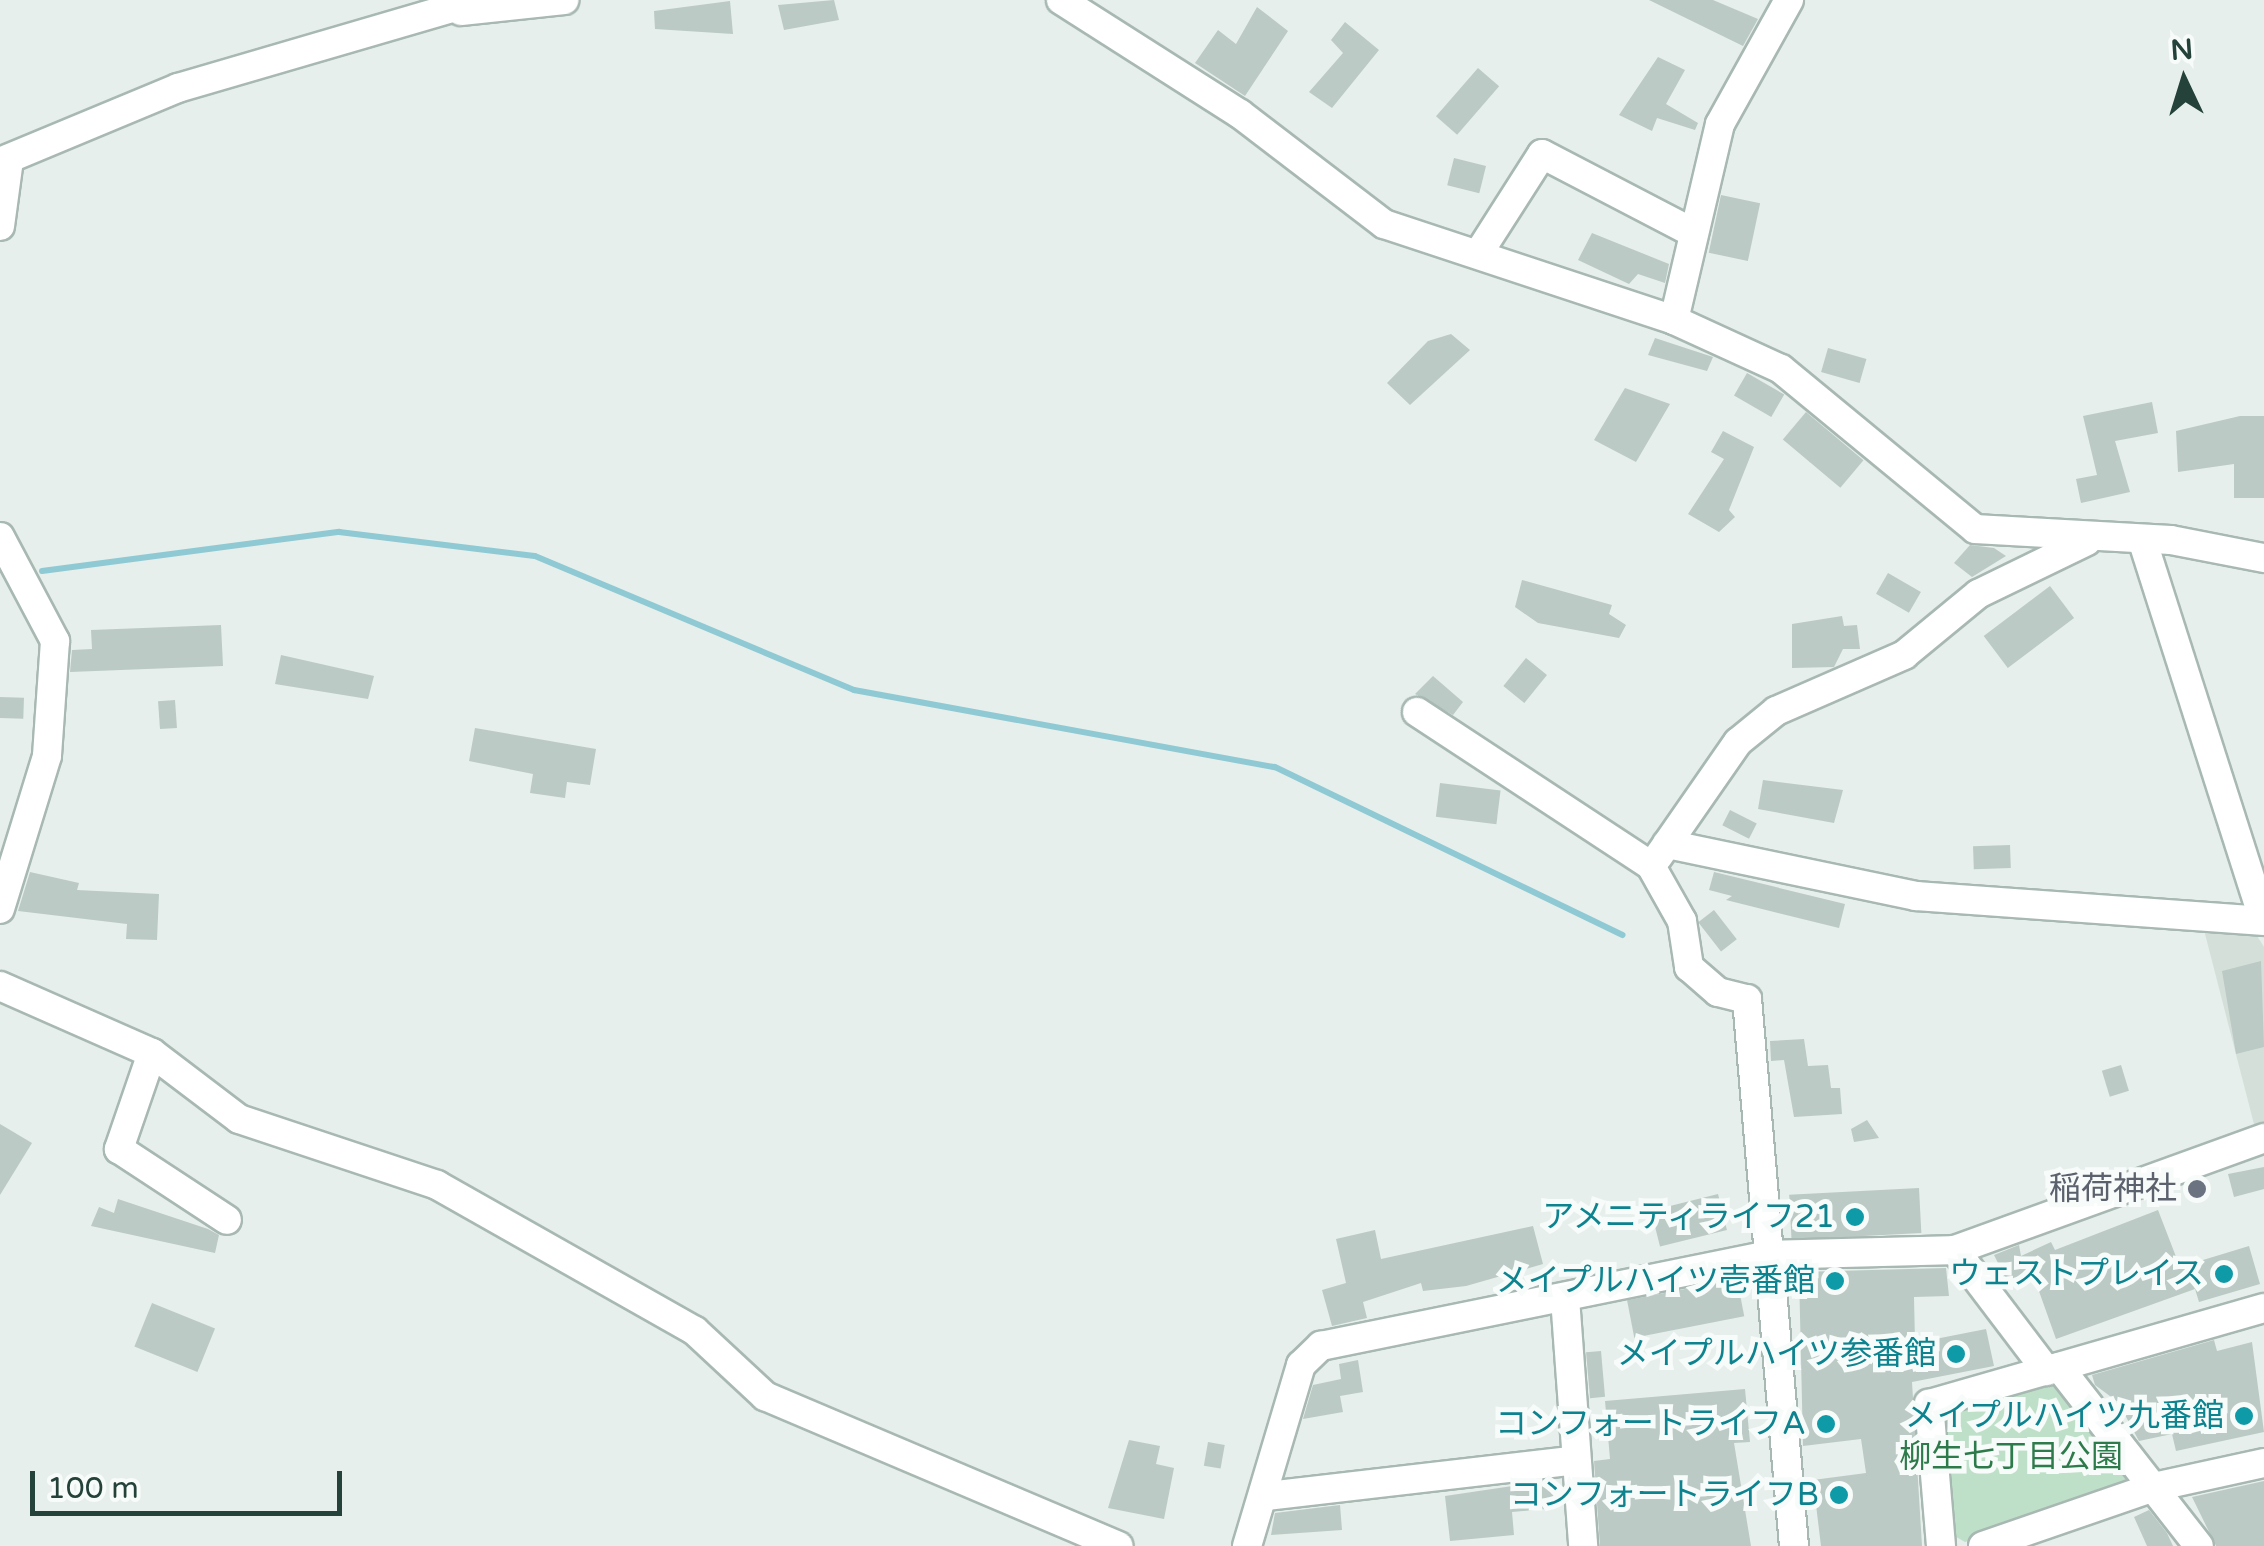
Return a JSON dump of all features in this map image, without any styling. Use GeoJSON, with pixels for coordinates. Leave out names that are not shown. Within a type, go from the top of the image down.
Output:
{"type":"FeatureCollection","features":[{"type":"Feature","properties":{"kind":"street"},"geometry":{"type":"LineString","coordinates":[[0,226],[5,160],[178,88],[426,12],[480,0]]}},
{"type":"Feature","properties":{"kind":"street"},"geometry":{"type":"LineString","coordinates":[[426,12],[564,0]]}},
{"type":"Feature","properties":{"kind":"street"},"geometry":{"type":"LineString","coordinates":[[1061,0],[1240,114],[1354,207],[1674,320],[1820,396],[1975,530],[2143,542],[2264,558]]}},
{"type":"Feature","properties":{"kind":"street"},"geometry":{"type":"LineString","coordinates":[[1674,320],[1720,124],[1789,0]]}},
{"type":"Feature","properties":{"kind":"street"},"geometry":{"type":"LineString","coordinates":[[1480,251],[1542,154],[1694,233]]}},
{"type":"Feature","properties":{"kind":"street"},"geometry":{"type":"LineString","coordinates":[[0,536],[54,641],[47,756],[0,909]]}},
{"type":"Feature","properties":{"kind":"street"},"geometry":{"type":"LineString","coordinates":[[1659,855],[1738,742],[1776,711],[1904,656],[1969,600],[2093,538]]}},
{"type":"Feature","properties":{"kind":"street"},"geometry":{"type":"LineString","coordinates":[[1418,712],[1659,855],[1916,896],[2263,918],[2143,542]]}},
{"type":"Feature","properties":{"kind":"street"},"geometry":{"type":"LineString","coordinates":[[1659,855],[1682,921],[1690,967],[1718,992],[1747,999],[1794,1546]]}},
{"type":"Feature","properties":{"kind":"street"},"geometry":{"type":"LineString","coordinates":[[0,986],[152,1053],[240,1120],[437,1186],[522,1231],[695,1331],[765,1396],[1118,1546]]}},
{"type":"Feature","properties":{"kind":"street"},"geometry":{"type":"LineString","coordinates":[[152,1053],[119,1149],[227,1220]]}},
{"type":"Feature","properties":{"kind":"street"},"geometry":{"type":"LineString","coordinates":[[1246,1546],[1267,1496],[1301,1364],[1321,1346],[1770,1256],[1955,1250],[2264,1138]]}},
{"type":"Feature","properties":{"kind":"street"},"geometry":{"type":"LineString","coordinates":[[1955,1250],[2199,1546]]}},
{"type":"Feature","properties":{"kind":"street"},"geometry":{"type":"LineString","coordinates":[[1566,1298],[1584,1546]]}},
{"type":"Feature","properties":{"kind":"street"},"geometry":{"type":"LineString","coordinates":[[1941,1546],[1928,1404],[2264,1308]]}},
{"type":"Feature","properties":{"kind":"street"},"geometry":{"type":"LineString","coordinates":[[1267,1496],[1576,1460]]}},
{"type":"Feature","properties":{"kind":"street"},"geometry":{"type":"LineString","coordinates":[[1983,1546],[2030,1538],[2154,1487],[2264,1463]]}},
{"type":"Feature","properties":{"kind":"shaded area"},"geometry":{"type":"Polygon","coordinates":[[[2249,923],[2264,947],[2264,1130],[2256,1132],[2203,926],[2249,923]]]}},
{"type":"Feature","properties":{"kind":"green space","name":"柳生七丁目公園"},"geometry":{"type":"Polygon","coordinates":[[[2059,1378],[2138,1480],[1965,1542],[1951,1534],[1941,1409],[2059,1378]]]}},
{"type":"Feature","properties":{"kind":"building"},"geometry":{"type":"Polygon","coordinates":[[[834,0],[839,20],[784,30],[778,5],[834,0]]]}},
{"type":"Feature","properties":{"kind":"building"},"geometry":{"type":"Polygon","coordinates":[[[1649,0],[1713,0],[1758,19],[1743,46],[1649,0]]]}},
{"type":"Feature","properties":{"kind":"building"},"geometry":{"type":"Polygon","coordinates":[[[730,1],[733,34],[655,29],[654,11],[730,1]]]}},
{"type":"Feature","properties":{"kind":"building"},"geometry":{"type":"Polygon","coordinates":[[[1257,7],[1288,31],[1245,96],[1195,63],[1218,30],[1236,44],[1257,7]]]}},
{"type":"Feature","properties":{"kind":"building"},"geometry":{"type":"Polygon","coordinates":[[[1345,22],[1379,50],[1332,108],[1309,92],[1343,53],[1331,40],[1345,22]]]}},
{"type":"Feature","properties":{"kind":"building"},"geometry":{"type":"Polygon","coordinates":[[[1658,57],[1685,70],[1666,104],[1698,123],[1695,130],[1657,118],[1652,131],[1619,115],[1658,57]]]}},
{"type":"Feature","properties":{"kind":"building"},"geometry":{"type":"Polygon","coordinates":[[[1478,68],[1499,86],[1457,135],[1436,116],[1478,68]]]}},
{"type":"Feature","properties":{"kind":"building"},"geometry":{"type":"Polygon","coordinates":[[[1454,158],[1486,166],[1479,193],[1447,185],[1454,158]]]}},
{"type":"Feature","properties":{"kind":"building"},"geometry":{"type":"Polygon","coordinates":[[[1721,195],[1760,203],[1748,261],[1709,253],[1721,195]]]}},
{"type":"Feature","properties":{"kind":"building"},"geometry":{"type":"Polygon","coordinates":[[[1592,233],[1669,264],[1665,283],[1638,274],[1629,284],[1578,260],[1592,233]]]}},
{"type":"Feature","properties":{"kind":"building"},"geometry":{"type":"Polygon","coordinates":[[[1451,334],[1470,350],[1410,405],[1387,383],[1428,341],[1451,334]]]}},
{"type":"Feature","properties":{"kind":"building"},"geometry":{"type":"Polygon","coordinates":[[[1655,338],[1713,357],[1707,371],[1648,355],[1655,338]]]}},
{"type":"Feature","properties":{"kind":"building"},"geometry":{"type":"Polygon","coordinates":[[[1828,348],[1866,359],[1860,383],[1821,372],[1828,348]]]}},
{"type":"Feature","properties":{"kind":"building"},"geometry":{"type":"Polygon","coordinates":[[[1747,373],[1784,394],[1771,417],[1734,396],[1747,373]]]}},
{"type":"Feature","properties":{"kind":"building"},"geometry":{"type":"Polygon","coordinates":[[[1625,388],[1670,404],[1636,462],[1594,440],[1625,388]]]}},
{"type":"Feature","properties":{"kind":"building"},"geometry":{"type":"Polygon","coordinates":[[[2152,402],[2158,433],[2115,441],[2130,492],[2081,503],[2076,479],[2097,475],[2083,416],[2152,402]]]}},
{"type":"Feature","properties":{"kind":"building"},"geometry":{"type":"Polygon","coordinates":[[[1806,412],[1863,460],[1840,488],[1783,440],[1806,412]]]}},
{"type":"Feature","properties":{"kind":"building"},"geometry":{"type":"Polygon","coordinates":[[[2240,416],[2264,416],[2264,498],[2234,498],[2234,464],[2178,472],[2176,431],[2240,416]]]}},
{"type":"Feature","properties":{"kind":"building"},"geometry":{"type":"Polygon","coordinates":[[[1723,431],[1754,447],[1729,510],[1735,517],[1719,532],[1688,514],[1724,459],[1711,452],[1723,431]]]}},
{"type":"Feature","properties":{"kind":"building"},"geometry":{"type":"Polygon","coordinates":[[[1970,545],[1994,548],[2006,556],[1972,577],[1954,563],[1970,545]]]}},
{"type":"Feature","properties":{"kind":"building"},"geometry":{"type":"Polygon","coordinates":[[[1888,573],[1921,592],[1909,613],[1876,594],[1888,573]]]}},
{"type":"Feature","properties":{"kind":"building"},"geometry":{"type":"Polygon","coordinates":[[[1522,580],[1612,605],[1609,614],[1626,625],[1619,638],[1538,623],[1515,607],[1522,580]]]}},
{"type":"Feature","properties":{"kind":"building"},"geometry":{"type":"Polygon","coordinates":[[[2050,586],[2074,618],[2008,668],[1984,636],[2050,586]]]}},
{"type":"Feature","properties":{"kind":"building"},"geometry":{"type":"Polygon","coordinates":[[[1842,616],[1844,626],[1857,625],[1860,649],[1843,649],[1834,667],[1792,668],[1792,624],[1842,616]]]}},
{"type":"Feature","properties":{"kind":"building"},"geometry":{"type":"Polygon","coordinates":[[[221,625],[223,666],[70,672],[72,650],[92,649],[91,630],[221,625]]]}},
{"type":"Feature","properties":{"kind":"building"},"geometry":{"type":"Polygon","coordinates":[[[281,655],[374,676],[368,699],[275,684],[281,655]]]}},
{"type":"Feature","properties":{"kind":"building"},"geometry":{"type":"Polygon","coordinates":[[[1526,658],[1547,675],[1524,703],[1503,686],[1526,658]]]}},
{"type":"Feature","properties":{"kind":"building"},"geometry":{"type":"Polygon","coordinates":[[[1433,676],[1463,702],[1453,715],[1415,694],[1433,676]]]}},
{"type":"Feature","properties":{"kind":"building"},"geometry":{"type":"Polygon","coordinates":[[[0,697],[24,698],[23,719],[0,718],[0,697]]]}},
{"type":"Feature","properties":{"kind":"building"},"geometry":{"type":"Polygon","coordinates":[[[175,700],[177,728],[160,729],[158,701],[175,700]]]}},
{"type":"Feature","properties":{"kind":"building"},"geometry":{"type":"Polygon","coordinates":[[[475,728],[596,749],[590,785],[567,782],[565,798],[530,793],[533,774],[469,761],[475,728]]]}},
{"type":"Feature","properties":{"kind":"building"},"geometry":{"type":"Polygon","coordinates":[[[1763,780],[1843,790],[1834,823],[1758,809],[1763,780]]]}},
{"type":"Feature","properties":{"kind":"building"},"geometry":{"type":"Polygon","coordinates":[[[1440,783],[1501,790],[1496,824],[1436,817],[1440,783]]]}},
{"type":"Feature","properties":{"kind":"building"},"geometry":{"type":"Polygon","coordinates":[[[1730,810],[1757,824],[1749,839],[1722,825],[1730,810]]]}},
{"type":"Feature","properties":{"kind":"building"},"geometry":{"type":"Polygon","coordinates":[[[2010,845],[2011,868],[1974,869],[1973,846],[2010,845]]]}},
{"type":"Feature","properties":{"kind":"building"},"geometry":{"type":"Polygon","coordinates":[[[30,872],[79,883],[77,890],[159,894],[157,940],[126,939],[127,924],[18,911],[30,872]]]}},
{"type":"Feature","properties":{"kind":"building"},"geometry":{"type":"Polygon","coordinates":[[[1714,872],[1845,904],[1839,928],[1726,900],[1732,896],[1709,890],[1714,872]]]}},
{"type":"Feature","properties":{"kind":"building"},"geometry":{"type":"Polygon","coordinates":[[[1714,910],[1737,939],[1721,951],[1698,922],[1714,910]]]}},
{"type":"Feature","properties":{"kind":"building"},"geometry":{"type":"Polygon","coordinates":[[[2261,961],[2264,1047],[2236,1054],[2222,971],[2261,961]]]}},
{"type":"Feature","properties":{"kind":"building"},"geometry":{"type":"Polygon","coordinates":[[[1804,1039],[1808,1066],[1828,1065],[1831,1088],[1840,1088],[1842,1114],[1794,1117],[1784,1060],[1771,1061],[1770,1041],[1804,1039]]]}},
{"type":"Feature","properties":{"kind":"building"},"geometry":{"type":"Polygon","coordinates":[[[2121,1065],[2129,1091],[2110,1097],[2102,1071],[2121,1065]]]}},
{"type":"Feature","properties":{"kind":"building"},"geometry":{"type":"Polygon","coordinates":[[[1867,1120],[1879,1138],[1854,1142],[1851,1129],[1867,1120]]]}},
{"type":"Feature","properties":{"kind":"building"},"geometry":{"type":"Polygon","coordinates":[[[0,1124],[32,1143],[0,1195],[0,1124]]]}},
{"type":"Feature","properties":{"kind":"building"},"geometry":{"type":"Polygon","coordinates":[[[2264,1167],[2264,1189],[2234,1197],[2228,1174],[2264,1167]]]}},
{"type":"Feature","properties":{"kind":"building","name":"アメニティライフ21"},"geometry":{"type":"Polygon","coordinates":[[[1919,1188],[1921,1233],[1792,1240],[1789,1195],[1919,1188]]]}},
{"type":"Feature","properties":{"kind":"building"},"geometry":{"type":"Polygon","coordinates":[[[1718,1194],[1727,1230],[1660,1247],[1651,1211],[1718,1194]]]}},
{"type":"Feature","properties":{"kind":"building"},"geometry":{"type":"Polygon","coordinates":[[[118,1199],[219,1235],[215,1253],[91,1226],[99,1207],[114,1213],[118,1199]]]}},
{"type":"Feature","properties":{"kind":"building"},"geometry":{"type":"Polygon","coordinates":[[[2158,1210],[2180,1267],[2249,1246],[2260,1284],[2199,1302],[2195,1289],[2056,1339],[2035,1280],[2009,1285],[1994,1255],[2019,1245],[2021,1256],[2051,1242],[2055,1250],[2158,1210]]]}},
{"type":"Feature","properties":{"kind":"building"},"geometry":{"type":"Polygon","coordinates":[[[1533,1226],[1543,1264],[1466,1286],[1423,1291],[1421,1283],[1363,1302],[1367,1318],[1332,1326],[1322,1290],[1346,1283],[1336,1239],[1375,1230],[1381,1259],[1533,1226]]]}},
{"type":"Feature","properties":{"kind":"building"},"geometry":{"type":"Polygon","coordinates":[[[1946,1268],[1949,1296],[1914,1297],[1915,1343],[1986,1329],[1994,1366],[1912,1382],[1922,1546],[1821,1546],[1813,1480],[1866,1473],[1861,1439],[1803,1446],[1799,1272],[1946,1268]]]}},
{"type":"Feature","properties":{"kind":"building"},"geometry":{"type":"Polygon","coordinates":[[[1737,1279],[1744,1316],[1634,1338],[1627,1300],[1737,1279]]]}},
{"type":"Feature","properties":{"kind":"building"},"geometry":{"type":"Polygon","coordinates":[[[152,1303],[215,1328],[197,1372],[134,1347],[152,1303]]]}},
{"type":"Feature","properties":{"kind":"building"},"geometry":{"type":"Polygon","coordinates":[[[2214,1340],[2217,1351],[2252,1342],[2264,1432],[2176,1451],[2172,1434],[2139,1441],[2118,1402],[2095,1385],[2092,1375],[2214,1340]]]}},
{"type":"Feature","properties":{"kind":"building"},"geometry":{"type":"Polygon","coordinates":[[[1601,1351],[1605,1397],[1590,1398],[1586,1352],[1601,1351]]]}},
{"type":"Feature","properties":{"kind":"building"},"geometry":{"type":"Polygon","coordinates":[[[1358,1360],[1363,1392],[1340,1396],[1343,1412],[1303,1419],[1313,1385],[1341,1379],[1339,1364],[1358,1360]]]}},
{"type":"Feature","properties":{"kind":"building"},"geometry":{"type":"Polygon","coordinates":[[[1745,1389],[1750,1442],[1734,1443],[1751,1546],[1600,1546],[1594,1461],[1610,1459],[1605,1401],[1745,1389]]]}},
{"type":"Feature","properties":{"kind":"building"},"geometry":{"type":"Polygon","coordinates":[[[1129,1440],[1160,1446],[1156,1464],[1174,1468],[1164,1519],[1108,1508],[1129,1440]]]}},
{"type":"Feature","properties":{"kind":"building"},"geometry":{"type":"Polygon","coordinates":[[[1208,1442],[1225,1445],[1221,1469],[1204,1466],[1208,1442]]]}},
{"type":"Feature","properties":{"kind":"building"},"geometry":{"type":"Polygon","coordinates":[[[1553,1480],[1556,1508],[1512,1512],[1514,1535],[1450,1541],[1445,1496],[1553,1480]]]}},
{"type":"Feature","properties":{"kind":"building"},"geometry":{"type":"Polygon","coordinates":[[[2264,1481],[2264,1546],[2216,1546],[2192,1497],[2264,1481]]]}},
{"type":"Feature","properties":{"kind":"building"},"geometry":{"type":"Polygon","coordinates":[[[1340,1505],[1342,1530],[1271,1535],[1275,1513],[1340,1505]]]}},
{"type":"Feature","properties":{"kind":"building"},"geometry":{"type":"Polygon","coordinates":[[[2149,1510],[2173,1546],[2147,1546],[2134,1517],[2149,1510]]]}},
{"type":"Feature","properties":{"kind":"waterway"},"geometry":{"type":"LineString","coordinates":[[42,571],[339,532],[535,556],[854,690],[1275,767],[1623,935]]}},
{"type":"Feature","properties":{"kind":"place","name":"稲荷神社"},"geometry":{"type":"Point","coordinates":[2197,1189]}},
{"type":"Feature","properties":{"kind":"place","name":"アメニティライフ21"},"geometry":{"type":"Point","coordinates":[1855,1217]}},
{"type":"Feature","properties":{"kind":"place","name":"ウェストプレイス"},"geometry":{"type":"Point","coordinates":[2224,1274]}},
{"type":"Feature","properties":{"kind":"place","name":"メイプルハイツ壱番館"},"geometry":{"type":"Point","coordinates":[1835,1281]}},
{"type":"Feature","properties":{"kind":"place","name":"メイプルハイツ参番館"},"geometry":{"type":"Point","coordinates":[1956,1354]}},
{"type":"Feature","properties":{"kind":"place","name":"メイプルハイツ九番館"},"geometry":{"type":"Point","coordinates":[2244,1416]}},
{"type":"Feature","properties":{"kind":"place","name":"コンフォートライフA"},"geometry":{"type":"Point","coordinates":[1826,1424]}},
{"type":"Feature","properties":{"kind":"place","name":"コンフォートライフB"},"geometry":{"type":"Point","coordinates":[1839,1495]}}]}
